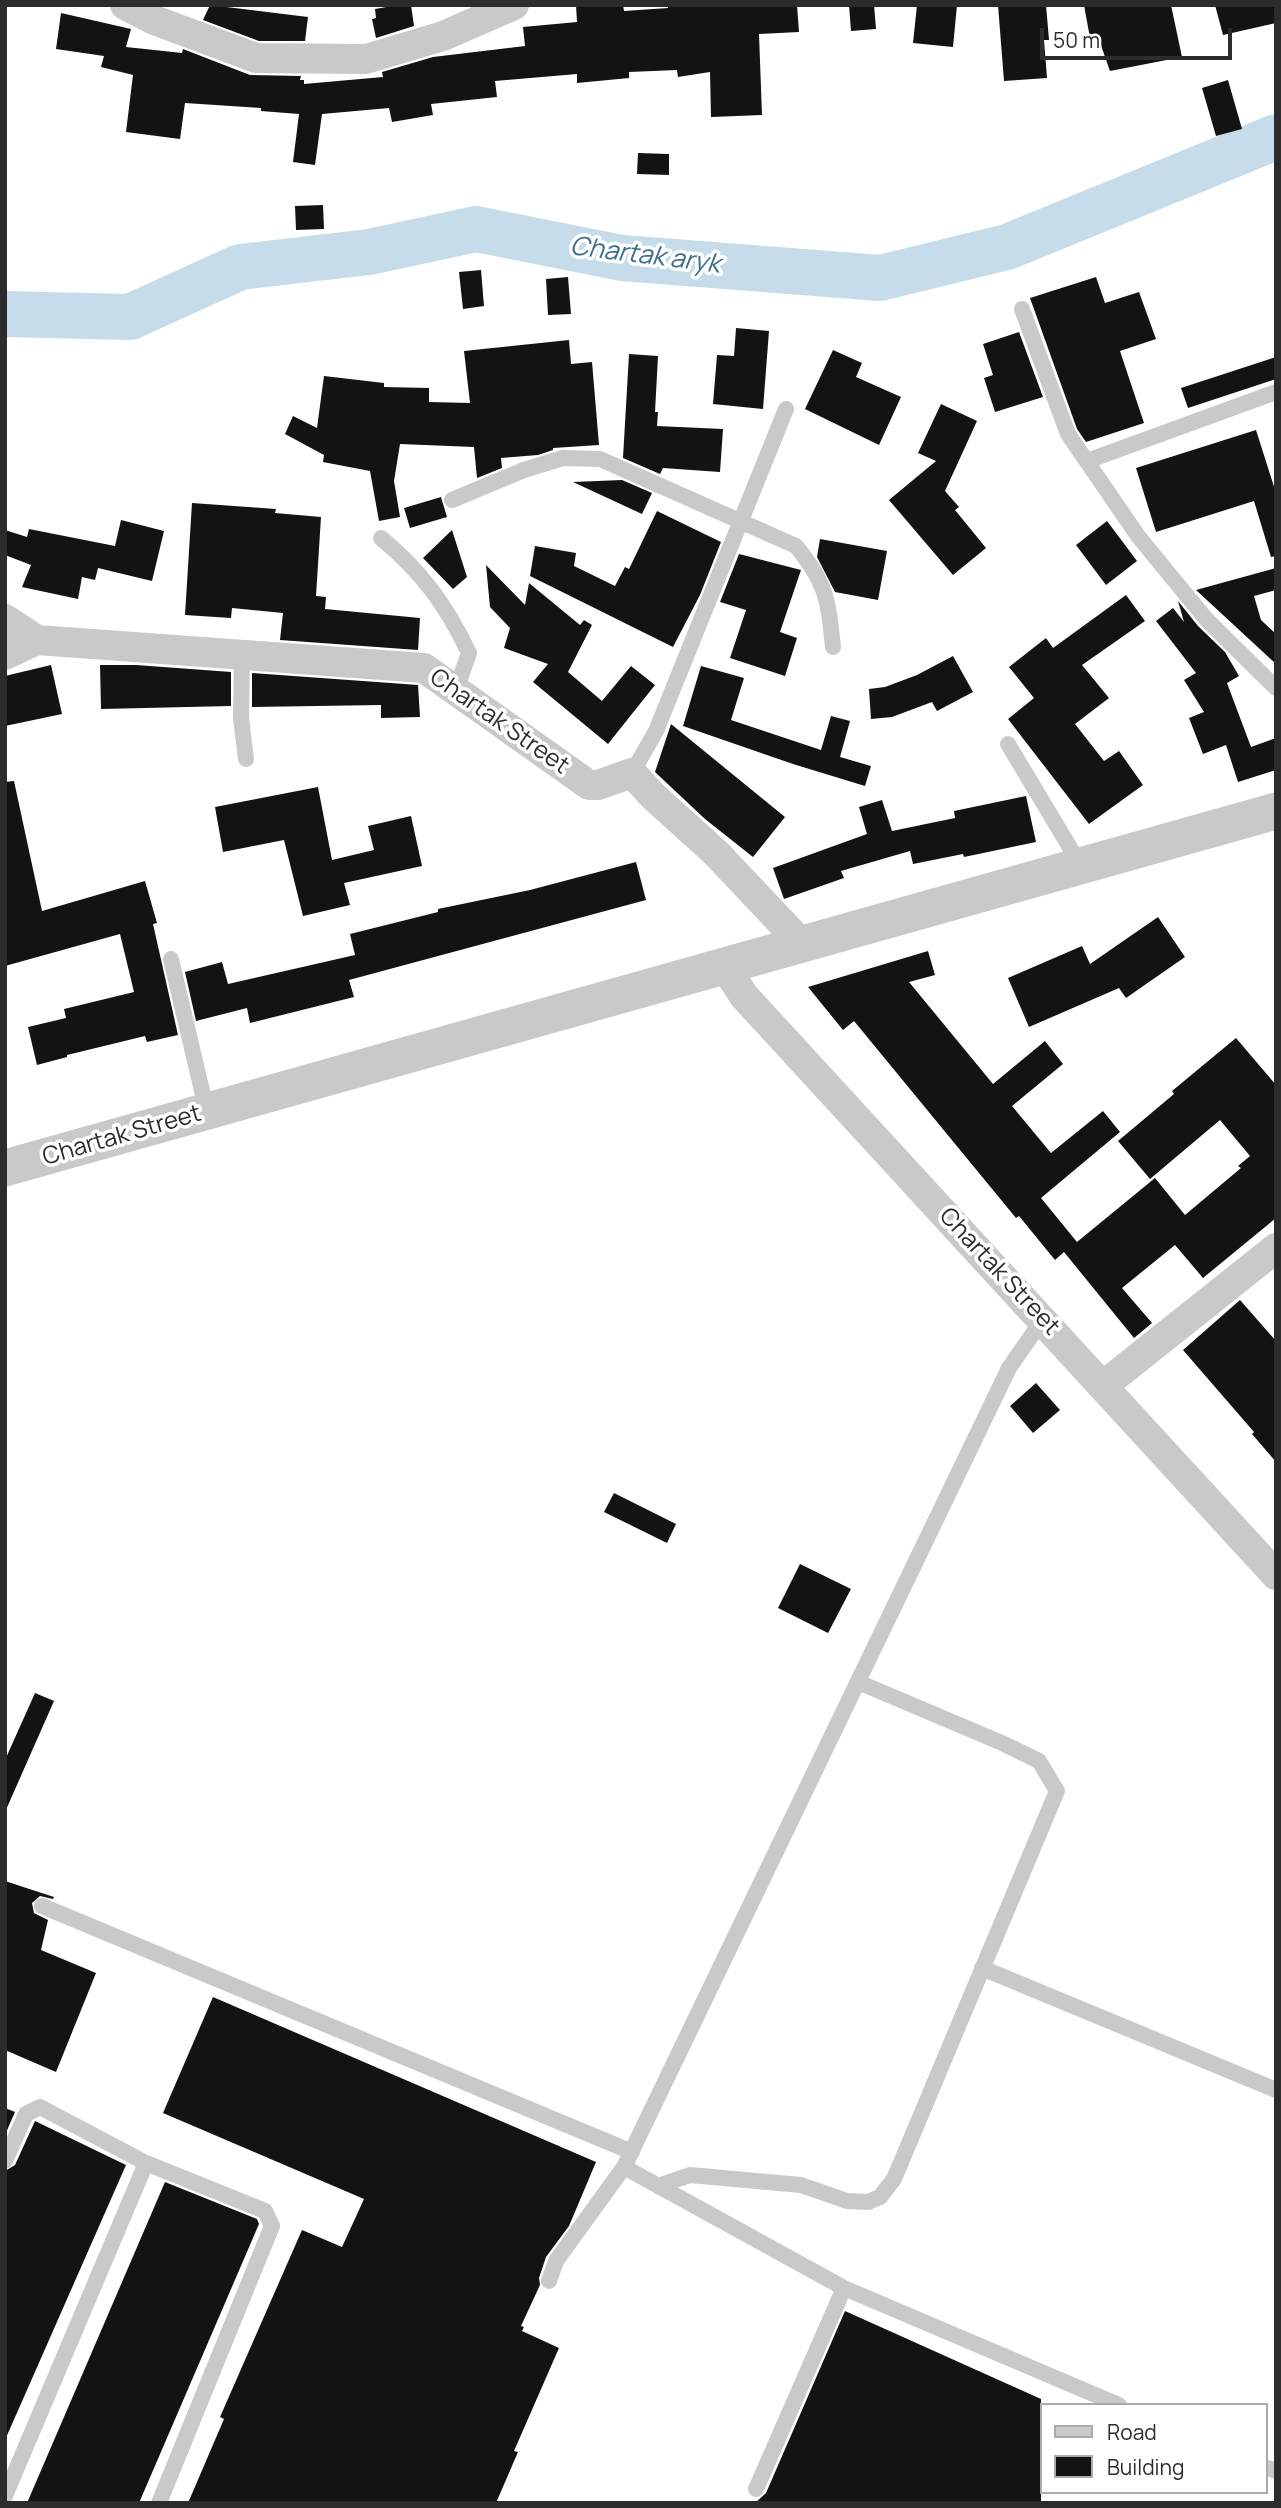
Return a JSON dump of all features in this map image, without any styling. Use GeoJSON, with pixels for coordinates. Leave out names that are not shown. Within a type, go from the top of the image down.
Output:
{"type":"FeatureCollection","features":[{"type":"Feature","properties":{"kind":"street"},"geometry":{"type":"LineString","coordinates":[[125,5],[154,20],[256,58],[366,59],[443,36],[514,5]]}},
{"type":"Feature","properties":{"kind":"street","name":"Chartak Street"},"geometry":{"type":"LineString","coordinates":[[5,619],[37,640]]}},
{"type":"Feature","properties":{"kind":"street","name":"Chartak Street"},"geometry":{"type":"LineString","coordinates":[[5,654],[37,640],[424,668],[589,785],[598,785],[632,773]]}},
{"type":"Feature","properties":{"kind":"street"},"geometry":{"type":"LineString","coordinates":[[632,773],[653,796],[716,853],[802,944]]}},
{"type":"Feature","properties":{"kind":"street","name":"Chartak Street"},"geometry":{"type":"LineString","coordinates":[[5,1168],[1276,811]]}},
{"type":"Feature","properties":{"kind":"street","name":"Chartak Street"},"geometry":{"type":"LineString","coordinates":[[725,967],[744,996],[1276,1575]]}},
{"type":"Feature","properties":{"kind":"street"},"geometry":{"type":"LineString","coordinates":[[1104,1385],[1276,1248]]}},
{"type":"Feature","properties":{"kind":"lane"},"geometry":{"type":"LineString","coordinates":[[1022,309],[1068,434],[1155,557],[1206,618],[1276,688]]}},
{"type":"Feature","properties":{"kind":"lane"},"geometry":{"type":"LineString","coordinates":[[1087,461],[1276,392]]}},
{"type":"Feature","properties":{"kind":"lane"},"geometry":{"type":"LineString","coordinates":[[632,773],[656,731],[786,409]]}},
{"type":"Feature","properties":{"kind":"lane"},"geometry":{"type":"LineString","coordinates":[[452,500],[524,470],[564,458],[600,459],[796,546],[814,568],[828,599],[833,647]]}},
{"type":"Feature","properties":{"kind":"lane"},"geometry":{"type":"LineString","coordinates":[[381,538],[399,553],[440,598],[458,630],[469,653],[456,690]]}},
{"type":"Feature","properties":{"kind":"lane"},"geometry":{"type":"LineString","coordinates":[[242,655],[241,718],[246,759]]}},
{"type":"Feature","properties":{"kind":"lane"},"geometry":{"type":"LineString","coordinates":[[1008,744],[1082,866]]}},
{"type":"Feature","properties":{"kind":"lane"},"geometry":{"type":"LineString","coordinates":[[171,959],[207,1112]]}},
{"type":"Feature","properties":{"kind":"lane"},"geometry":{"type":"LineString","coordinates":[[549,2281],[556,2260],[632,2152],[1009,1368],[1043,1319]]}},
{"type":"Feature","properties":{"kind":"lane"},"geometry":{"type":"LineString","coordinates":[[658,2186],[690,2175],[801,2185],[847,2201],[868,2203],[880,2197],[894,2179],[1057,1791],[1039,1761],[1002,1742],[858,1682]]}},
{"type":"Feature","properties":{"kind":"lane"},"geometry":{"type":"LineString","coordinates":[[42,1906],[632,2152]]}},
{"type":"Feature","properties":{"kind":"lane"},"geometry":{"type":"LineString","coordinates":[[982,1968],[1276,2090]]}},
{"type":"Feature","properties":{"kind":"lane"},"geometry":{"type":"LineString","coordinates":[[5,2161],[26,2114],[40,2108],[146,2162],[265,2211],[272,2226],[159,2503]]}},
{"type":"Feature","properties":{"kind":"lane"},"geometry":{"type":"LineString","coordinates":[[5,2496],[146,2162]]}},
{"type":"Feature","properties":{"kind":"lane"},"geometry":{"type":"LineString","coordinates":[[624,2167],[844,2288],[1114,2403]]}},
{"type":"Feature","properties":{"kind":"lane"},"geometry":{"type":"LineString","coordinates":[[756,2489],[844,2288]]}},
{"type":"Feature","properties":{"kind":"building"},"geometry":{"type":"Polygon","coordinates":[[[210,5],[308,17],[305,41],[259,41],[203,20],[210,5]]]}},
{"type":"Feature","properties":{"kind":"building"},"geometry":{"type":"Polygon","coordinates":[[[411,5],[414,26],[376,38],[372,19],[376,18],[375,9],[411,5]]]}},
{"type":"Feature","properties":{"kind":"building"},"geometry":{"type":"Polygon","coordinates":[[[576,5],[623,5],[624,11],[668,8],[668,5],[797,5],[799,32],[759,34],[762,115],[711,117],[710,72],[678,77],[677,70],[629,72],[629,78],[577,83],[577,74],[495,81],[497,97],[431,104],[433,115],[392,122],[389,108],[322,114],[315,165],[293,162],[299,114],[261,111],[261,108],[185,103],[180,139],[126,132],[133,75],[101,67],[104,56],[56,49],[61,13],[131,29],[126,47],[182,53],[183,49],[250,75],[301,76],[300,80],[304,80],[304,84],[383,77],[382,72],[433,57],[525,46],[523,27],[577,22],[576,5]]]}},
{"type":"Feature","properties":{"kind":"building"},"geometry":{"type":"Polygon","coordinates":[[[849,5],[874,5],[876,29],[851,31],[849,5]]]}},
{"type":"Feature","properties":{"kind":"building"},"geometry":{"type":"Polygon","coordinates":[[[917,5],[957,5],[953,47],[913,43],[917,5]]]}},
{"type":"Feature","properties":{"kind":"building"},"geometry":{"type":"Polygon","coordinates":[[[998,5],[1046,5],[1049,40],[1044,40],[1047,78],[1004,81],[998,5]]]}},
{"type":"Feature","properties":{"kind":"building"},"geometry":{"type":"Polygon","coordinates":[[[1084,5],[1171,5],[1182,57],[1110,71],[1098,37],[1090,38],[1084,5]]]}},
{"type":"Feature","properties":{"kind":"building"},"geometry":{"type":"Polygon","coordinates":[[[1215,5],[1276,5],[1276,23],[1223,35],[1215,5]]]}},
{"type":"Feature","properties":{"kind":"building"},"geometry":{"type":"Polygon","coordinates":[[[1228,80],[1242,129],[1216,136],[1202,88],[1228,80]]]}},
{"type":"Feature","properties":{"kind":"building"},"geometry":{"type":"Polygon","coordinates":[[[638,153],[669,154],[669,175],[637,174],[638,153]]]}},
{"type":"Feature","properties":{"kind":"building"},"geometry":{"type":"Polygon","coordinates":[[[323,205],[324,229],[296,230],[295,206],[323,205]]]}},
{"type":"Feature","properties":{"kind":"building"},"geometry":{"type":"Polygon","coordinates":[[[481,270],[484,306],[463,309],[459,272],[481,270]]]}},
{"type":"Feature","properties":{"kind":"building"},"geometry":{"type":"Polygon","coordinates":[[[568,277],[571,314],[548,315],[546,279],[568,277]]]}},
{"type":"Feature","properties":{"kind":"building"},"geometry":{"type":"Polygon","coordinates":[[[1096,277],[1105,303],[1139,292],[1156,339],[1120,351],[1144,423],[1086,442],[1077,429],[1030,298],[1096,277]]]}},
{"type":"Feature","properties":{"kind":"building"},"geometry":{"type":"Polygon","coordinates":[[[736,328],[769,331],[763,409],[713,404],[717,355],[734,356],[736,328]]]}},
{"type":"Feature","properties":{"kind":"building"},"geometry":{"type":"Polygon","coordinates":[[[1019,332],[1043,397],[995,412],[984,378],[993,375],[983,344],[1019,332]]]}},
{"type":"Feature","properties":{"kind":"building"},"geometry":{"type":"Polygon","coordinates":[[[569,340],[571,364],[592,362],[599,445],[553,448],[538,455],[501,458],[502,468],[477,478],[474,447],[400,444],[394,481],[400,517],[379,521],[370,471],[323,462],[324,455],[285,434],[293,416],[317,428],[324,376],[384,383],[384,387],[429,388],[429,402],[470,403],[464,351],[569,340]]]}},
{"type":"Feature","properties":{"kind":"building"},"geometry":{"type":"Polygon","coordinates":[[[833,350],[862,363],[856,377],[901,397],[879,445],[805,409],[833,350]]]}},
{"type":"Feature","properties":{"kind":"building"},"geometry":{"type":"Polygon","coordinates":[[[629,354],[658,356],[655,412],[658,412],[657,426],[723,429],[720,472],[663,468],[660,474],[623,458],[629,354]]]}},
{"type":"Feature","properties":{"kind":"building"},"geometry":{"type":"Polygon","coordinates":[[[1276,357],[1276,379],[1188,408],[1181,388],[1276,357]]]}},
{"type":"Feature","properties":{"kind":"building"},"geometry":{"type":"Polygon","coordinates":[[[941,404],[977,421],[945,491],[959,507],[955,510],[986,548],[953,575],[889,500],[936,461],[918,453],[941,404]]]}},
{"type":"Feature","properties":{"kind":"building"},"geometry":{"type":"Polygon","coordinates":[[[1256,430],[1276,493],[1276,556],[1271,557],[1254,501],[1156,532],[1136,468],[1256,430]]]}},
{"type":"Feature","properties":{"kind":"building"},"geometry":{"type":"Polygon","coordinates":[[[622,480],[652,493],[642,514],[573,482],[622,480]]]}},
{"type":"Feature","properties":{"kind":"building"},"geometry":{"type":"Polygon","coordinates":[[[441,497],[447,517],[410,528],[404,508],[441,497]]]}},
{"type":"Feature","properties":{"kind":"building"},"geometry":{"type":"Polygon","coordinates":[[[192,503],[276,509],[275,513],[321,517],[316,596],[326,597],[325,609],[420,618],[418,650],[280,640],[283,613],[232,608],[231,618],[185,615],[192,503]]]}},
{"type":"Feature","properties":{"kind":"building"},"geometry":{"type":"Polygon","coordinates":[[[657,511],[721,542],[700,595],[673,647],[530,576],[535,546],[576,553],[574,566],[615,586],[625,567],[629,569],[657,511]]]}},
{"type":"Feature","properties":{"kind":"building"},"geometry":{"type":"Polygon","coordinates":[[[121,520],[164,531],[152,581],[98,568],[95,580],[82,577],[78,599],[22,587],[31,565],[5,555],[5,530],[27,537],[29,529],[115,546],[121,520]]]}},
{"type":"Feature","properties":{"kind":"building"},"geometry":{"type":"Polygon","coordinates":[[[1107,521],[1137,561],[1106,585],[1076,545],[1107,521]]]}},
{"type":"Feature","properties":{"kind":"building"},"geometry":{"type":"Polygon","coordinates":[[[452,530],[467,577],[453,589],[423,558],[452,530]]]}},
{"type":"Feature","properties":{"kind":"building"},"geometry":{"type":"Polygon","coordinates":[[[820,539],[887,551],[878,600],[835,592],[817,557],[820,539]]]}},
{"type":"Feature","properties":{"kind":"building"},"geometry":{"type":"Polygon","coordinates":[[[739,554],[801,570],[780,632],[797,638],[785,676],[730,658],[746,610],[720,602],[739,554]]]}},
{"type":"Feature","properties":{"kind":"building"},"geometry":{"type":"Polygon","coordinates":[[[486,565],[525,605],[529,583],[580,625],[584,620],[592,625],[568,672],[602,701],[631,666],[655,685],[608,744],[533,682],[548,664],[504,648],[510,628],[490,607],[486,565]]]}},
{"type":"Feature","properties":{"kind":"building"},"geometry":{"type":"Polygon","coordinates":[[[1276,568],[1276,590],[1254,596],[1261,620],[1276,634],[1276,664],[1196,590],[1276,568]]]}},
{"type":"Feature","properties":{"kind":"building"},"geometry":{"type":"Polygon","coordinates":[[[1126,595],[1145,621],[1082,665],[1109,698],[1075,724],[1104,761],[1119,751],[1143,785],[1089,824],[1008,719],[1034,698],[1009,667],[1046,638],[1053,648],[1126,595]]]}},
{"type":"Feature","properties":{"kind":"building"},"geometry":{"type":"Polygon","coordinates":[[[1178,601],[1198,626],[1225,652],[1239,676],[1227,683],[1251,747],[1276,738],[1276,770],[1238,782],[1226,745],[1203,754],[1189,718],[1204,712],[1184,680],[1196,673],[1156,621],[1173,608],[1184,622],[1178,601]]]}},
{"type":"Feature","properties":{"kind":"building"},"geometry":{"type":"Polygon","coordinates":[[[953,656],[973,692],[937,711],[932,702],[892,717],[871,719],[869,689],[885,687],[917,675],[953,656]]]}},
{"type":"Feature","properties":{"kind":"building"},"geometry":{"type":"Polygon","coordinates":[[[51,665],[62,714],[5,726],[5,676],[51,665]]]}},
{"type":"Feature","properties":{"kind":"building"},"geometry":{"type":"Polygon","coordinates":[[[100,665],[231,672],[231,706],[101,709],[100,665]]]}},
{"type":"Feature","properties":{"kind":"building"},"geometry":{"type":"Polygon","coordinates":[[[701,666],[744,678],[731,720],[821,750],[831,716],[850,721],[840,757],[871,766],[865,786],[683,726],[701,666]]]}},
{"type":"Feature","properties":{"kind":"building"},"geometry":{"type":"Polygon","coordinates":[[[252,673],[418,685],[420,717],[381,718],[381,705],[252,707],[252,673]]]}},
{"type":"Feature","properties":{"kind":"building"},"geometry":{"type":"Polygon","coordinates":[[[671,724],[785,817],[753,857],[705,819],[655,772],[671,724]]]}},
{"type":"Feature","properties":{"kind":"building"},"geometry":{"type":"Polygon","coordinates":[[[14,781],[42,911],[145,881],[157,923],[153,924],[178,1035],[147,1042],[145,1036],[37,1065],[28,1027],[66,1018],[64,1009],[134,992],[120,934],[5,966],[5,782],[14,781]]]}},
{"type":"Feature","properties":{"kind":"building"},"geometry":{"type":"Polygon","coordinates":[[[318,787],[332,860],[374,850],[368,826],[411,816],[422,866],[344,883],[350,905],[303,916],[284,840],[223,852],[215,807],[318,787]]]}},
{"type":"Feature","properties":{"kind":"building"},"geometry":{"type":"Polygon","coordinates":[[[1026,796],[1036,842],[913,864],[910,851],[841,871],[844,878],[784,899],[773,868],[867,834],[859,807],[882,800],[892,831],[955,818],[954,811],[1026,796]]]}},
{"type":"Feature","properties":{"kind":"building"},"geometry":{"type":"Polygon","coordinates":[[[636,862],[646,900],[349,980],[354,997],[250,1023],[247,1008],[196,1021],[185,972],[222,962],[228,984],[355,955],[350,934],[438,912],[438,909],[530,890],[636,862]]]}},
{"type":"Feature","properties":{"kind":"building"},"geometry":{"type":"Polygon","coordinates":[[[1158,917],[1185,957],[1126,998],[1119,988],[1029,1027],[1008,978],[1082,946],[1090,964],[1158,917]]]}},
{"type":"Feature","properties":{"kind":"building"},"geometry":{"type":"Polygon","coordinates":[[[928,951],[935,975],[909,982],[993,1084],[1045,1041],[1063,1064],[1012,1106],[1051,1153],[1103,1111],[1120,1132],[1041,1198],[1077,1242],[1155,1178],[1185,1215],[1241,1168],[1238,1166],[1250,1156],[1220,1120],[1150,1179],[1118,1141],[1174,1094],[1172,1091],[1236,1038],[1276,1085],[1276,1218],[1203,1278],[1175,1245],[1122,1288],[1152,1323],[1134,1338],[1064,1252],[1055,1260],[1019,1216],[1016,1218],[854,1021],[843,1030],[808,987],[928,951]]]}},
{"type":"Feature","properties":{"kind":"building"},"geometry":{"type":"Polygon","coordinates":[[[1240,1300],[1276,1341],[1276,1462],[1252,1434],[1254,1432],[1183,1350],[1240,1300]]]}},
{"type":"Feature","properties":{"kind":"building"},"geometry":{"type":"Polygon","coordinates":[[[1036,1383],[1060,1410],[1033,1433],[1010,1406],[1036,1383]]]}},
{"type":"Feature","properties":{"kind":"building"},"geometry":{"type":"Polygon","coordinates":[[[614,1493],[676,1524],[667,1543],[604,1512],[614,1493]]]}},
{"type":"Feature","properties":{"kind":"building"},"geometry":{"type":"Polygon","coordinates":[[[800,1564],[851,1589],[828,1633],[778,1608],[800,1564]]]}},
{"type":"Feature","properties":{"kind":"building"},"geometry":{"type":"Polygon","coordinates":[[[35,1693],[54,1701],[5,1812],[5,1760],[35,1693]]]}},
{"type":"Feature","properties":{"kind":"building"},"geometry":{"type":"Polygon","coordinates":[[[5,1881],[54,1897],[40,1896],[32,1903],[34,1913],[48,1920],[41,1950],[96,1973],[56,2072],[5,2050],[5,1881]]]}},
{"type":"Feature","properties":{"kind":"building"},"geometry":{"type":"Polygon","coordinates":[[[213,1997],[596,2162],[569,2226],[546,2257],[539,2278],[540,2285],[521,2326],[524,2327],[522,2331],[559,2348],[514,2451],[518,2452],[496,2503],[188,2503],[224,2419],[220,2417],[302,2230],[342,2247],[364,2199],[163,2113],[213,1997]]]}},
{"type":"Feature","properties":{"kind":"building"},"geometry":{"type":"Polygon","coordinates":[[[5,2108],[15,2112],[5,2135],[5,2108]]]}},
{"type":"Feature","properties":{"kind":"building"},"geometry":{"type":"Polygon","coordinates":[[[35,2121],[126,2165],[5,2440],[5,2171],[15,2165],[35,2121]]]}},
{"type":"Feature","properties":{"kind":"building"},"geometry":{"type":"Polygon","coordinates":[[[165,2182],[257,2219],[259,2224],[139,2503],[27,2503],[165,2182]]]}},
{"type":"Feature","properties":{"kind":"building"},"geometry":{"type":"Polygon","coordinates":[[[845,2311],[1041,2399],[1041,2503],[755,2503],[766,2493],[845,2311]]]}},
{"type":"Feature","properties":{"kind":"waterway","name":"Chartak aryk"},"geometry":{"type":"LineString","coordinates":[[5,314],[130,317],[240,267],[369,252],[476,229],[622,258],[880,278],[1007,247],[1276,137]]}}]}
